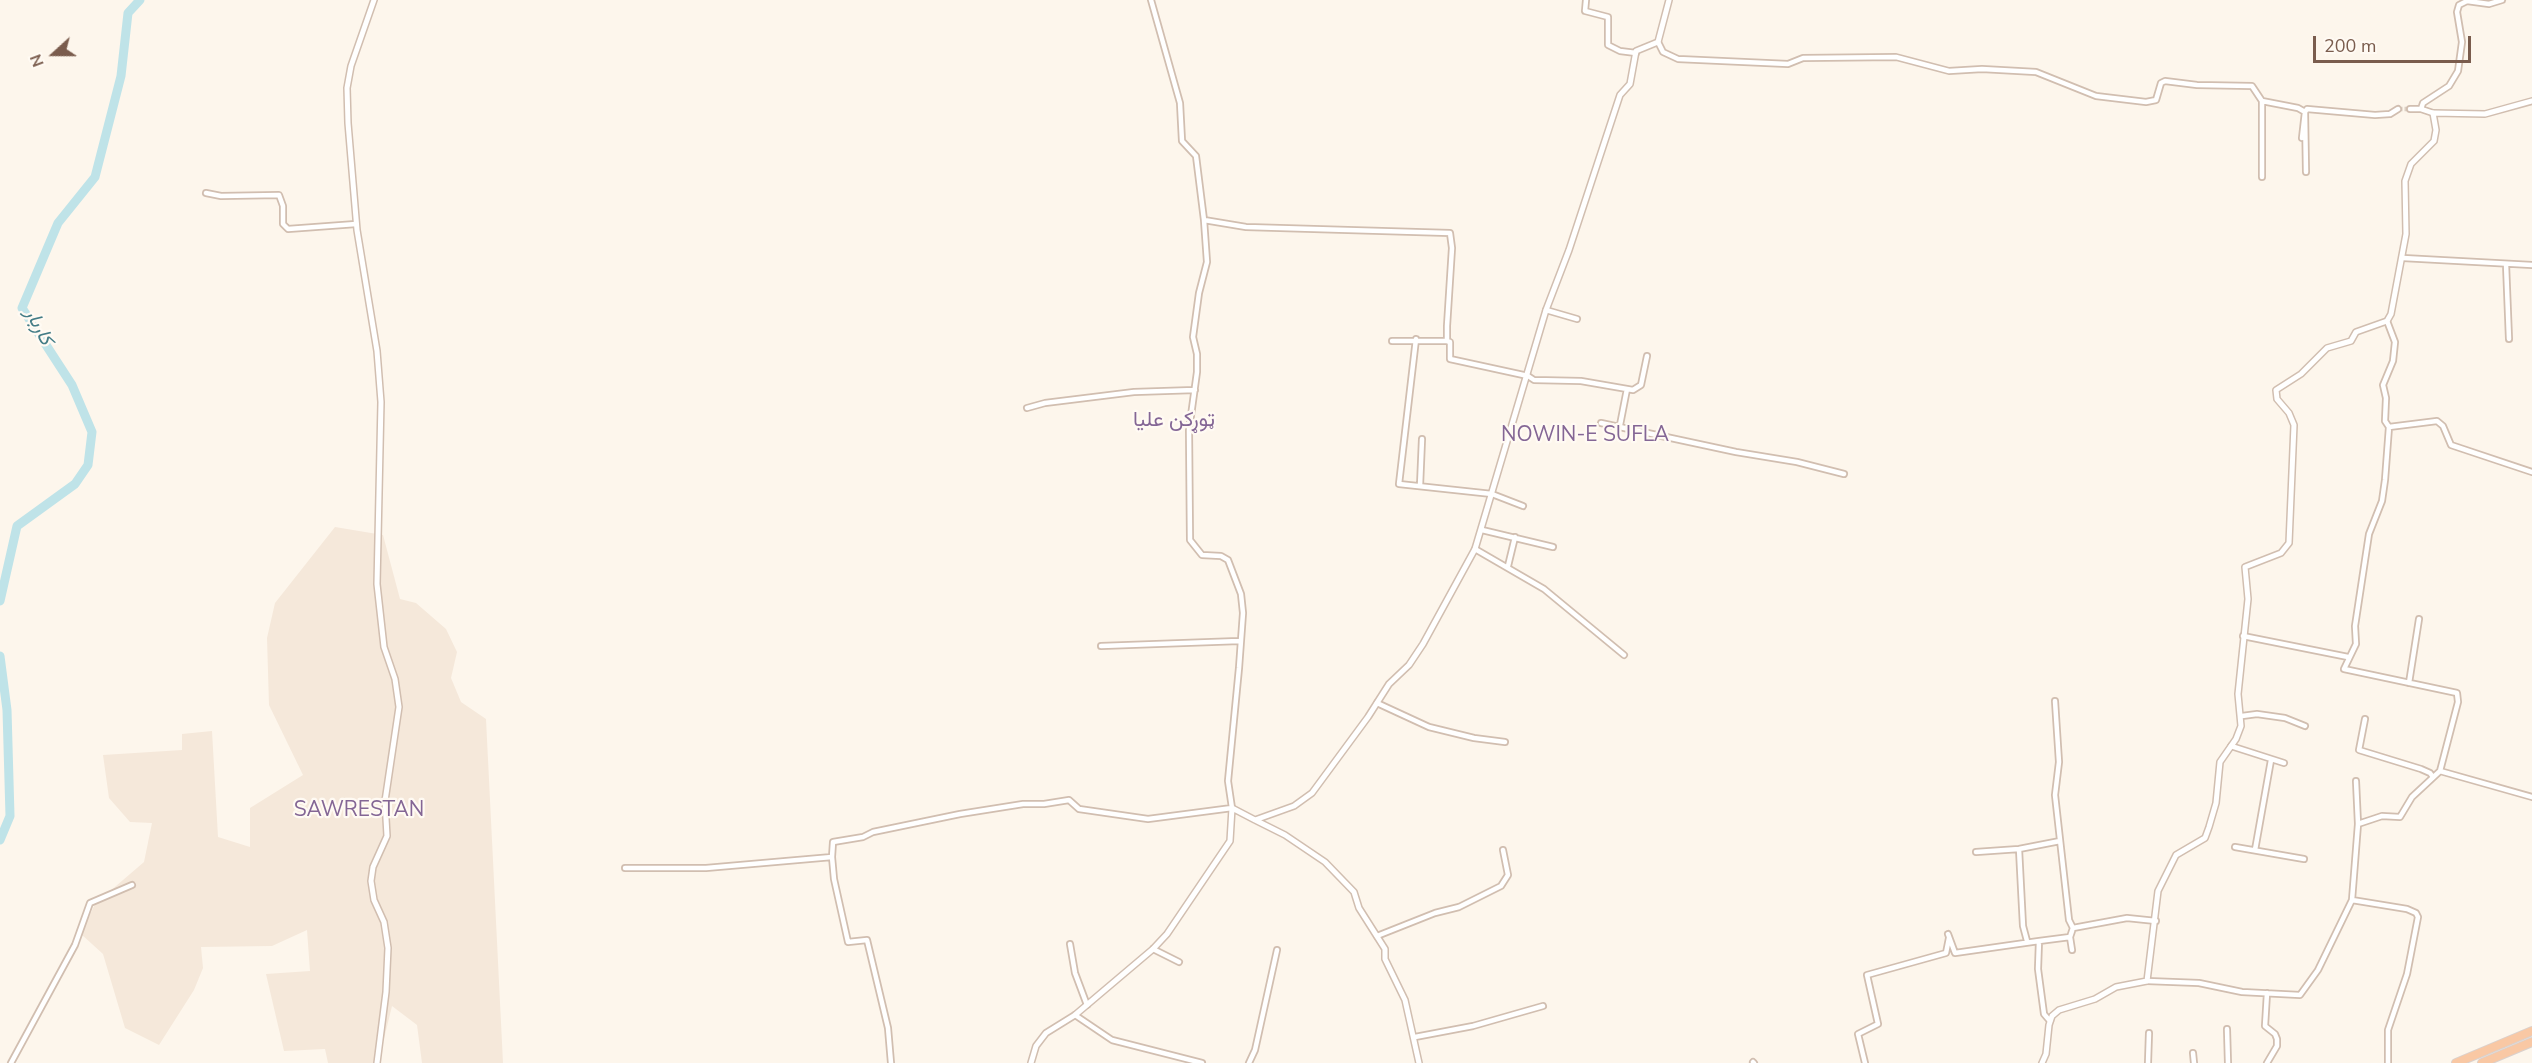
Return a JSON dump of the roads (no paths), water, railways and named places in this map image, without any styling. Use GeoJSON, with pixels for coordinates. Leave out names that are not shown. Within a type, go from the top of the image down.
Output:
{"type":"FeatureCollection","features":[{"type":"Feature","properties":{"kind":"highway"},"geometry":{"type":"LineString","coordinates":[[2456,1063],[2532,1031]]}},
{"type":"Feature","properties":{"kind":"highway"},"geometry":{"type":"LineString","coordinates":[[2482,1063],[2532,1042]]}},
{"type":"Feature","properties":{"kind":"street"},"geometry":{"type":"LineString","coordinates":[[374,0],[351,66],[347,88],[356,224],[377,351],[381,402],[377,584],[384,647],[395,679],[399,707],[385,801],[387,836],[373,867],[371,881],[374,900],[384,922],[388,948],[386,992],[376,1063]]}},
{"type":"Feature","properties":{"kind":"street"},"geometry":{"type":"LineString","coordinates":[[1031,1063],[1036,1046],[1046,1033],[1075,1015],[1153,950],[1184,912],[1230,841],[1232,808],[1228,781],[1243,613],[1241,594],[1228,560],[1221,556],[1202,555],[1190,540],[1189,430],[1197,354],[1193,337],[1198,293],[1207,262],[1204,220],[1196,156],[1182,141],[1180,103],[1151,0]]}},
{"type":"Feature","properties":{"kind":"street"},"geometry":{"type":"LineString","coordinates":[[1586,0],[1585,11],[1608,17],[1608,45],[1620,51],[1636,53],[1658,42]]}},
{"type":"Feature","properties":{"kind":"street"},"geometry":{"type":"LineString","coordinates":[[1669,0],[1658,42],[1663,52],[1678,59],[1788,64],[1803,58],[1896,57],[1949,71],[1982,69],[2036,72],[2096,96],[2153,102],[2164,81],[2197,85],[2252,86],[2262,100],[2262,177]]}},
{"type":"Feature","properties":{"kind":"street"},"geometry":{"type":"LineString","coordinates":[[2421,108],[2423,103],[2449,86],[2458,71],[2462,42],[2457,12],[2459,5],[2467,1],[2489,4],[2502,0]]}},
{"type":"Feature","properties":{"kind":"street"},"geometry":{"type":"LineString","coordinates":[[1255,820],[1294,806],[1312,793],[1389,684],[1409,665],[1475,549],[1546,310],[1569,250],[1620,95],[1630,84],[1636,53]]}},
{"type":"Feature","properties":{"kind":"street"},"geometry":{"type":"LineString","coordinates":[[2262,100],[2298,108],[2305,112]]}},
{"type":"Feature","properties":{"kind":"street"},"geometry":{"type":"LineString","coordinates":[[2410,109],[2421,108],[2433,113],[2485,114],[2532,101]]}},
{"type":"Feature","properties":{"kind":"street"},"geometry":{"type":"LineString","coordinates":[[2305,112],[2307,109],[2375,115],[2390,114],[2398,109]]}},
{"type":"Feature","properties":{"kind":"street"},"geometry":{"type":"LineString","coordinates":[[2302,138],[2305,112]]}},
{"type":"Feature","properties":{"kind":"street"},"geometry":{"type":"LineString","coordinates":[[2305,112],[2306,172]]}},
{"type":"Feature","properties":{"kind":"street"},"geometry":{"type":"LineString","coordinates":[[2358,824],[2382,816],[2400,817],[2412,797],[2440,771],[2458,696],[2457,693],[2344,669],[2356,644],[2358,609],[2370,534],[2382,501],[2389,427],[2385,421],[2384,385],[2393,361],[2395,342],[2387,321],[2394,303],[2396,282],[2403,258],[2406,234],[2405,181],[2411,164],[2434,141],[2436,130],[2433,113]]}},
{"type":"Feature","properties":{"kind":"street"},"geometry":{"type":"LineString","coordinates":[[206,193],[220,196],[279,195],[283,206],[283,224],[288,229],[356,224]]}},
{"type":"Feature","properties":{"kind":"street"},"geometry":{"type":"LineString","coordinates":[[1204,220],[1246,227],[1450,233],[1447,341],[1450,342],[1450,359],[1528,376],[1534,380],[1581,381],[1633,390],[1641,386],[1648,388]]}},
{"type":"Feature","properties":{"kind":"street"},"geometry":{"type":"LineString","coordinates":[[2403,258],[2532,265]]}},
{"type":"Feature","properties":{"kind":"street"},"geometry":{"type":"LineString","coordinates":[[2506,264],[2509,339]]}},
{"type":"Feature","properties":{"kind":"street"},"geometry":{"type":"LineString","coordinates":[[1546,310],[1576,319]]}},
{"type":"Feature","properties":{"kind":"street"},"geometry":{"type":"LineString","coordinates":[[2147,981],[2158,891],[2176,855],[2205,838],[2216,803],[2220,762],[2236,739],[2242,716],[2238,693],[2248,599],[2245,567],[2281,553],[2286,549],[2290,537],[2294,425],[2289,413],[2277,399],[2276,390],[2301,374],[2328,348],[2351,341],[2360,330],[2387,321]]}},
{"type":"Feature","properties":{"kind":"street"},"geometry":{"type":"LineString","coordinates":[[1392,341],[1416,339],[1447,341]]}},
{"type":"Feature","properties":{"kind":"street"},"geometry":{"type":"LineString","coordinates":[[1416,339],[1399,484],[1492,494],[1524,506]]}},
{"type":"Feature","properties":{"kind":"street"},"geometry":{"type":"LineString","coordinates":[[1641,386],[1647,356]]}},
{"type":"Feature","properties":{"kind":"street"},"geometry":{"type":"LineString","coordinates":[[1620,425],[1626,389]]}},
{"type":"Feature","properties":{"kind":"street"},"geometry":{"type":"LineString","coordinates":[[1027,408],[1045,403],[1134,392],[1195,390]]}},
{"type":"Feature","properties":{"kind":"street"},"geometry":{"type":"LineString","coordinates":[[2389,427],[2437,421],[2443,426],[2451,445],[2532,472]]}},
{"type":"Feature","properties":{"kind":"street"},"geometry":{"type":"LineString","coordinates":[[1601,423],[1620,425],[1844,474]]}},
{"type":"Feature","properties":{"kind":"street"},"geometry":{"type":"LineString","coordinates":[[1420,486],[1422,439]]}},
{"type":"Feature","properties":{"kind":"street"},"geometry":{"type":"LineString","coordinates":[[1482,530],[1553,547]]}},
{"type":"Feature","properties":{"kind":"street"},"geometry":{"type":"LineString","coordinates":[[1508,566],[1515,537]]}},
{"type":"Feature","properties":{"kind":"street"},"geometry":{"type":"LineString","coordinates":[[1475,549],[1508,566],[1544,589],[1624,655]]}},
{"type":"Feature","properties":{"kind":"street"},"geometry":{"type":"LineString","coordinates":[[2409,683],[2419,619]]}},
{"type":"Feature","properties":{"kind":"street"},"geometry":{"type":"LineString","coordinates":[[2244,636],[2348,657]]}},
{"type":"Feature","properties":{"kind":"street"},"geometry":{"type":"LineString","coordinates":[[1101,646],[1239,641]]}},
{"type":"Feature","properties":{"kind":"street"},"geometry":{"type":"LineString","coordinates":[[2055,701],[2059,762],[2055,795],[2069,920],[2073,928],[2070,937],[2072,950]]}},
{"type":"Feature","properties":{"kind":"street"},"geometry":{"type":"LineString","coordinates":[[1377,703],[1429,727],[1474,738],[1504,742]]}},
{"type":"Feature","properties":{"kind":"street"},"geometry":{"type":"LineString","coordinates":[[2242,716],[2257,714],[2285,718],[2305,726]]}},
{"type":"Feature","properties":{"kind":"street"},"geometry":{"type":"LineString","coordinates":[[2365,718],[2359,750],[2421,768],[2433,777]]}},
{"type":"Feature","properties":{"kind":"street"},"geometry":{"type":"LineString","coordinates":[[2231,746],[2284,763]]}},
{"type":"Feature","properties":{"kind":"street"},"geometry":{"type":"LineString","coordinates":[[2255,850],[2271,760]]}},
{"type":"Feature","properties":{"kind":"street"},"geometry":{"type":"LineString","coordinates":[[2440,771],[2532,797]]}},
{"type":"Feature","properties":{"kind":"street"},"geometry":{"type":"LineString","coordinates":[[2042,1063],[2046,1054],[2050,1021],[2059,1010],[2095,999],[2116,987],[2147,981],[2199,983],[2266,993],[2300,995],[2318,970],[2352,900],[2358,824],[2356,781]]}},
{"type":"Feature","properties":{"kind":"street"},"geometry":{"type":"LineString","coordinates":[[891,1063],[888,1028],[867,940],[848,942],[834,879],[833,842],[960,814],[1012,805],[1044,804],[1069,800],[1078,809],[1148,819],[1232,808],[1285,835],[1325,862],[1354,891],[1359,908],[1377,936],[1405,1000],[1419,1063]]}},
{"type":"Feature","properties":{"kind":"street"},"geometry":{"type":"LineString","coordinates":[[1976,852],[2019,849],[2060,840]]}},
{"type":"Feature","properties":{"kind":"street"},"geometry":{"type":"LineString","coordinates":[[2235,847],[2304,859]]}},
{"type":"Feature","properties":{"kind":"street"},"geometry":{"type":"LineString","coordinates":[[2019,849],[2023,926],[2027,941]]}},
{"type":"Feature","properties":{"kind":"street"},"geometry":{"type":"LineString","coordinates":[[1377,936],[1435,913],[1459,907],[1501,886],[1508,875],[1503,850]]}},
{"type":"Feature","properties":{"kind":"street"},"geometry":{"type":"LineString","coordinates":[[625,868],[706,868],[832,857]]}},
{"type":"Feature","properties":{"kind":"street"},"geometry":{"type":"LineString","coordinates":[[11,1063],[75,945],[90,903],[132,885]]}},
{"type":"Feature","properties":{"kind":"street"},"geometry":{"type":"LineString","coordinates":[[2352,900],[2407,909],[2416,912],[2418,917],[2407,974],[2388,1030],[2388,1063]]}},
{"type":"Feature","properties":{"kind":"street"},"geometry":{"type":"LineString","coordinates":[[2073,928],[2127,918],[2156,921]]}},
{"type":"Feature","properties":{"kind":"street"},"geometry":{"type":"LineString","coordinates":[[1865,1063],[1858,1034],[1878,1024],[1867,975],[1946,953],[1949,936],[1955,953],[1993,949],[2027,941],[2070,937]]}},
{"type":"Feature","properties":{"kind":"street"},"geometry":{"type":"LineString","coordinates":[[2038,941],[2038,969],[2044,1014],[2050,1021]]}},
{"type":"Feature","properties":{"kind":"street"},"geometry":{"type":"LineString","coordinates":[[1070,944],[1075,974],[1087,1005]]}},
{"type":"Feature","properties":{"kind":"street"},"geometry":{"type":"LineString","coordinates":[[1153,950],[1179,962]]}},
{"type":"Feature","properties":{"kind":"street"},"geometry":{"type":"LineString","coordinates":[[1249,1063],[1255,1050],[1277,950]]}},
{"type":"Feature","properties":{"kind":"street"},"geometry":{"type":"LineString","coordinates":[[2266,993],[2265,1026],[2276,1034],[2277,1039],[2277,1046],[2267,1063]]}},
{"type":"Feature","properties":{"kind":"street"},"geometry":{"type":"LineString","coordinates":[[1415,1037],[1473,1026],[1544,1006]]}},
{"type":"Feature","properties":{"kind":"street"},"geometry":{"type":"LineString","coordinates":[[1075,1015],[1112,1040],[1202,1063]]}},
{"type":"Feature","properties":{"kind":"street"},"geometry":{"type":"LineString","coordinates":[[2227,1029],[2228,1063]]}},
{"type":"Feature","properties":{"kind":"street"},"geometry":{"type":"LineString","coordinates":[[2148,1063],[2149,1033]]}},
{"type":"Feature","properties":{"kind":"street"},"geometry":{"type":"LineString","coordinates":[[2193,1053],[2194,1063]]}},
{"type":"Feature","properties":{"kind":"waterway","name":"کاربار"},"geometry":{"type":"LineString","coordinates":[[0,601],[17,526],[75,484],[88,465],[92,432],[72,385],[22,308],[58,223],[95,177],[121,76],[128,13],[140,0]]}},
{"type":"Feature","properties":{"kind":"waterway","name":"کاربار"},"geometry":{"type":"LineString","coordinates":[[0,656],[7,710],[10,816],[0,840]]}},
{"type":"Feature","properties":{"kind":"tunnel"},"geometry":{"type":"LineString","coordinates":[[2398,109],[2410,109]]}},
{"type":"Feature","properties":{"kind":"district","name":"ټوړکن علیا"},"geometry":{"type":"Point","coordinates":[1174,421]}},
{"type":"Feature","properties":{"kind":"district","name":"NOWIN-E SUFLA"},"geometry":{"type":"Point","coordinates":[1585,436]}},
{"type":"Feature","properties":{"kind":"district","name":"SAWRESTAN"},"geometry":{"type":"Point","coordinates":[359,811]}}]}
